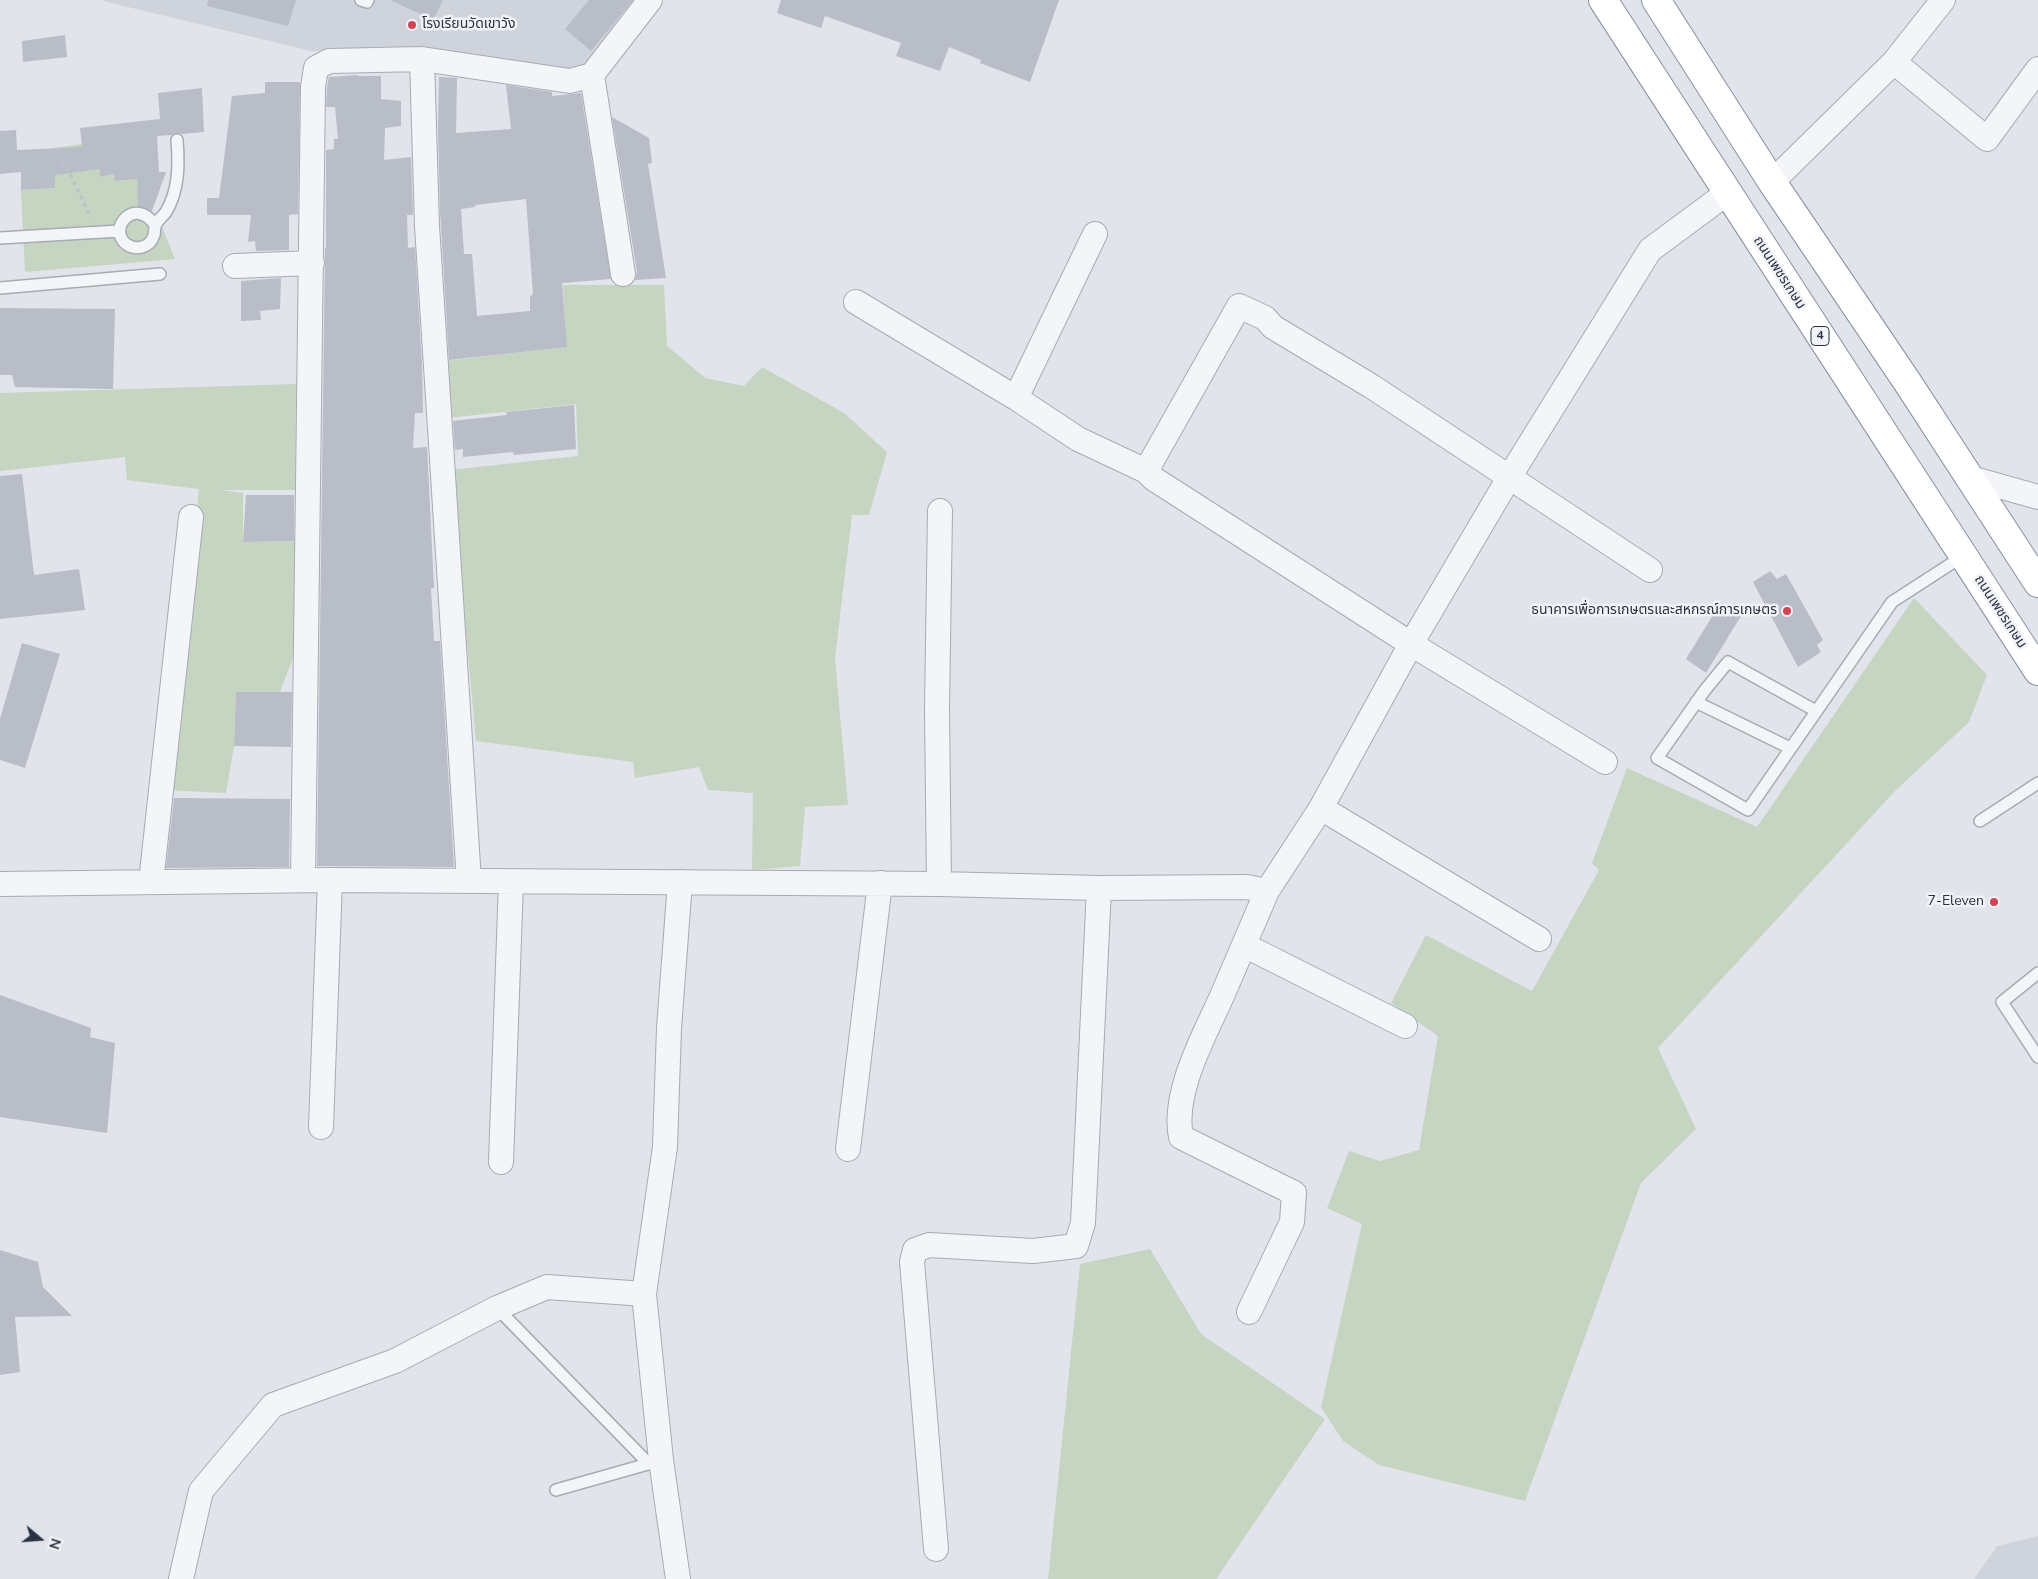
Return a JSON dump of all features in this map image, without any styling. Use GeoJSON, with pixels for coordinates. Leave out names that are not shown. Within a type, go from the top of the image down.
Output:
{"type":"FeatureCollection","features":[{"type":"Feature","properties":{"kind":"highway","name":"ถนนเพชรเกษม"},"geometry":{"type":"LineString","coordinates":[[1603,0],[2038,671]]}},
{"type":"Feature","properties":{"kind":"highway"},"geometry":{"type":"LineString","coordinates":[[1656,0],[1772,182],[1908,383],[1967,477],[2038,583]]}},
{"type":"Feature","properties":{"kind":"street"},"geometry":{"type":"LineString","coordinates":[[303,880],[313,87],[316,68],[328,61],[422,59],[570,81],[592,76],[650,0]]}},
{"type":"Feature","properties":{"kind":"street"},"geometry":{"type":"LineString","coordinates":[[1772,182],[1894,62],[1943,0]]}},
{"type":"Feature","properties":{"kind":"street"},"geometry":{"type":"LineString","coordinates":[[422,59],[427,226],[469,881]]}},
{"type":"Feature","properties":{"kind":"street"},"geometry":{"type":"LineString","coordinates":[[1894,62],[1987,139],[2038,69]]}},
{"type":"Feature","properties":{"kind":"street"},"geometry":{"type":"LineString","coordinates":[[592,76],[623,274]]}},
{"type":"Feature","properties":{"kind":"street"},"geometry":{"type":"LineString","coordinates":[[1249,1312],[1292,1222],[1294,1193],[1181,1137],[1178,1125],[1184,1090],[1196,1055],[1267,891],[1321,808],[1411,644],[1510,476],[1650,250],[1727,193]]}},
{"type":"Feature","properties":{"kind":"street"},"geometry":{"type":"LineString","coordinates":[[1016,398],[1095,234]]}},
{"type":"Feature","properties":{"kind":"street"},"geometry":{"type":"LineString","coordinates":[[235,266],[312,263]]}},
{"type":"Feature","properties":{"kind":"street"},"geometry":{"type":"LineString","coordinates":[[856,302],[1016,398],[1078,440],[1146,471],[1154,480],[1411,644],[1605,762]]}},
{"type":"Feature","properties":{"kind":"street"},"geometry":{"type":"LineString","coordinates":[[1146,471],[1239,306],[1265,318],[1273,327],[1371,386],[1650,570]]}},
{"type":"Feature","properties":{"kind":"street"},"geometry":{"type":"LineString","coordinates":[[1967,477],[2038,497]]}},
{"type":"Feature","properties":{"kind":"street"},"geometry":{"type":"LineString","coordinates":[[939,884],[937,709],[940,511]]}},
{"type":"Feature","properties":{"kind":"street"},"geometry":{"type":"LineString","coordinates":[[151,882],[191,517]]}},
{"type":"Feature","properties":{"kind":"street"},"geometry":{"type":"LineString","coordinates":[[1321,808],[1539,939]]}},
{"type":"Feature","properties":{"kind":"street"},"geometry":{"type":"LineString","coordinates":[[0,884],[303,880],[880,883],[1099,888],[1248,887],[1267,891]]}},
{"type":"Feature","properties":{"kind":"street"},"geometry":{"type":"LineString","coordinates":[[321,1126],[330,880]]}},
{"type":"Feature","properties":{"kind":"street"},"geometry":{"type":"LineString","coordinates":[[500,1162],[511,882]]}},
{"type":"Feature","properties":{"kind":"street"},"geometry":{"type":"LineString","coordinates":[[678,1579],[655,1462],[644,1294],[665,1147],[669,1028],[680,882]]}},
{"type":"Feature","properties":{"kind":"street"},"geometry":{"type":"LineString","coordinates":[[848,1149],[880,883]]}},
{"type":"Feature","properties":{"kind":"street"},"geometry":{"type":"LineString","coordinates":[[936,1549],[912,1262],[915,1250],[929,1245],[1033,1251],[1076,1246],[1083,1223],[1083,1188],[1099,888]]}},
{"type":"Feature","properties":{"kind":"street"},"geometry":{"type":"LineString","coordinates":[[1244,945],[1405,1026]]}},
{"type":"Feature","properties":{"kind":"street"},"geometry":{"type":"LineString","coordinates":[[181,1579],[201,1491],[273,1405],[395,1361],[497,1308],[547,1287],[644,1294]]}},
{"type":"Feature","properties":{"kind":"lane"},"geometry":{"type":"LineString","coordinates":[[361,0],[367,2],[368,0]]}},
{"type":"Feature","properties":{"kind":"lane"},"geometry":{"type":"LineString","coordinates":[[155,226],[148,216],[138,213],[130,215],[122,221],[119,231],[125,243],[137,248],[144,247],[150,242],[154,235],[155,226],[166,212],[176,188],[179,164],[177,140]]}},
{"type":"Feature","properties":{"kind":"lane"},"geometry":{"type":"LineString","coordinates":[[0,238],[119,231]]}},
{"type":"Feature","properties":{"kind":"lane"},"geometry":{"type":"LineString","coordinates":[[0,288],[160,274]]}},
{"type":"Feature","properties":{"kind":"lane"},"geometry":{"type":"LineString","coordinates":[[1816,711],[1728,662],[1696,702],[1657,758],[1748,810],[1892,602],[1963,556]]}},
{"type":"Feature","properties":{"kind":"lane"},"geometry":{"type":"LineString","coordinates":[[1696,702],[1790,748]]}},
{"type":"Feature","properties":{"kind":"lane"},"geometry":{"type":"LineString","coordinates":[[1980,821],[2038,783]]}},
{"type":"Feature","properties":{"kind":"lane"},"geometry":{"type":"LineString","coordinates":[[2038,973],[2002,1002],[2038,1057]]}},
{"type":"Feature","properties":{"kind":"lane"},"geometry":{"type":"LineString","coordinates":[[497,1308],[655,1462],[556,1490]]}},
{"type":"Feature","properties":{"kind":"path"},"geometry":{"type":"LineString","coordinates":[[60,166],[66,165],[98,232]]}},
{"type":"Feature","properties":{"kind":"shaded area","name":"โรงเรียนวัดเขาวัง"},"geometry":{"type":"Polygon","coordinates":[[[103,0],[639,0],[592,65],[562,71],[426,49],[311,51],[103,0]]]}},
{"type":"Feature","properties":{"kind":"shaded area"},"geometry":{"type":"Polygon","coordinates":[[[2038,1536],[2038,1579],[1974,1579],[1997,1546],[2038,1536]]]}},
{"type":"Feature","properties":{"kind":"green space"},"geometry":{"type":"Polygon","coordinates":[[[82,144],[84,171],[100,169],[100,177],[114,174],[116,181],[137,179],[139,209],[152,212],[162,227],[175,259],[25,272],[21,190],[55,188],[54,148],[82,144]]]}},
{"type":"Feature","properties":{"kind":"green space"},"geometry":{"type":"Polygon","coordinates":[[[563,285],[664,285],[667,346],[705,378],[744,386],[762,367],[844,413],[887,452],[869,515],[852,515],[835,658],[848,805],[805,807],[800,866],[752,870],[753,793],[708,790],[699,767],[635,778],[633,762],[476,741],[451,470],[578,456],[576,404],[448,418],[445,361],[566,347],[563,285]]]}},
{"type":"Feature","properties":{"kind":"green space"},"geometry":{"type":"Polygon","coordinates":[[[296,384],[295,490],[219,490],[243,493],[243,542],[299,541],[296,650],[280,692],[236,692],[234,746],[226,793],[166,790],[199,489],[127,480],[125,457],[0,471],[0,393],[296,384]]]}},
{"type":"Feature","properties":{"kind":"green space"},"geometry":{"type":"Polygon","coordinates":[[[1914,598],[1987,675],[1969,722],[1895,791],[1658,1048],[1696,1129],[1641,1183],[1525,1501],[1379,1465],[1343,1441],[1321,1407],[1362,1224],[1327,1208],[1349,1151],[1380,1161],[1419,1150],[1438,1036],[1391,1003],[1426,935],[1532,991],[1599,870],[1592,863],[1627,768],[1757,827],[1914,598]]]}},
{"type":"Feature","properties":{"kind":"green space"},"geometry":{"type":"Polygon","coordinates":[[[1150,1249],[1201,1334],[1325,1419],[1216,1579],[1048,1579],[1080,1264],[1150,1249]]]}},
{"type":"Feature","properties":{"kind":"building"},"geometry":{"type":"Polygon","coordinates":[[[208,0],[296,0],[288,26],[207,6],[208,0]]]}},
{"type":"Feature","properties":{"kind":"building"},"geometry":{"type":"Polygon","coordinates":[[[390,0],[443,0],[433,20],[390,0]]]}},
{"type":"Feature","properties":{"kind":"building"},"geometry":{"type":"Polygon","coordinates":[[[589,0],[633,0],[591,51],[565,29],[589,0]]]}},
{"type":"Feature","properties":{"kind":"building"},"geometry":{"type":"Polygon","coordinates":[[[781,0],[1059,0],[1030,82],[980,63],[981,60],[949,47],[940,71],[896,56],[901,43],[825,16],[821,28],[777,13],[781,0]]]}},
{"type":"Feature","properties":{"kind":"building"},"geometry":{"type":"Polygon","coordinates":[[[65,35],[67,57],[23,62],[22,41],[65,35]]]}},
{"type":"Feature","properties":{"kind":"building"},"geometry":{"type":"Polygon","coordinates":[[[381,76],[381,99],[401,101],[401,126],[385,128],[384,160],[411,157],[413,215],[407,215],[408,248],[415,247],[423,413],[415,413],[413,448],[427,447],[434,588],[431,588],[434,641],[440,641],[454,867],[317,866],[326,150],[334,149],[334,139],[338,139],[335,107],[326,107],[329,77],[381,76]]]}},
{"type":"Feature","properties":{"kind":"building"},"geometry":{"type":"Polygon","coordinates":[[[439,77],[457,78],[456,133],[511,129],[506,85],[552,92],[552,96],[581,93],[611,279],[562,283],[567,347],[449,360],[440,211],[439,77]],[[526,199],[475,205],[475,207],[461,209],[464,254],[472,254],[477,316],[530,311],[530,297],[533,294],[526,199]]]}},
{"type":"Feature","properties":{"kind":"building"},"geometry":{"type":"Polygon","coordinates":[[[265,82],[300,82],[298,214],[289,215],[289,250],[256,251],[255,241],[248,242],[251,215],[207,215],[207,198],[219,198],[232,96],[265,93],[265,82]]]}},
{"type":"Feature","properties":{"kind":"building"},"geometry":{"type":"Polygon","coordinates":[[[202,88],[204,132],[157,136],[159,172],[166,172],[152,211],[138,206],[137,179],[115,181],[114,174],[100,177],[100,169],[55,175],[55,188],[21,190],[21,172],[0,174],[0,131],[16,130],[17,150],[82,147],[80,128],[160,119],[158,93],[202,88]]]}},
{"type":"Feature","properties":{"kind":"building"},"geometry":{"type":"Polygon","coordinates":[[[612,117],[649,138],[652,163],[648,164],[666,278],[635,280],[637,272],[612,117]]]}},
{"type":"Feature","properties":{"kind":"building"},"geometry":{"type":"Polygon","coordinates":[[[281,278],[280,309],[260,311],[261,320],[241,321],[241,281],[281,278]]]}},
{"type":"Feature","properties":{"kind":"building"},"geometry":{"type":"Polygon","coordinates":[[[0,308],[115,309],[113,389],[15,387],[12,375],[0,375],[0,308]]]}},
{"type":"Feature","properties":{"kind":"building"},"geometry":{"type":"Polygon","coordinates":[[[574,405],[576,449],[514,455],[513,452],[463,457],[463,449],[455,450],[453,421],[507,415],[506,412],[574,405]]]}},
{"type":"Feature","properties":{"kind":"building"},"geometry":{"type":"Polygon","coordinates":[[[22,474],[34,575],[79,569],[85,610],[0,619],[0,476],[22,474]]]}},
{"type":"Feature","properties":{"kind":"building"},"geometry":{"type":"Polygon","coordinates":[[[246,495],[294,495],[294,541],[243,542],[246,495]]]}},
{"type":"Feature","properties":{"kind":"building","name":"ธนาคารเพื่อการเกษตรและสหกรณ์การเกษตร"},"geometry":{"type":"Polygon","coordinates":[[[1770,571],[1777,579],[1786,574],[1823,640],[1817,645],[1821,652],[1798,667],[1753,582],[1770,571]]]}},
{"type":"Feature","properties":{"kind":"building"},"geometry":{"type":"Polygon","coordinates":[[[1721,602],[1741,616],[1706,673],[1686,659],[1721,602]]]}},
{"type":"Feature","properties":{"kind":"building"},"geometry":{"type":"Polygon","coordinates":[[[22,643],[60,654],[25,768],[0,760],[0,719],[22,643]]]}},
{"type":"Feature","properties":{"kind":"building"},"geometry":{"type":"Polygon","coordinates":[[[236,692],[292,692],[291,747],[234,746],[236,692]]]}},
{"type":"Feature","properties":{"kind":"building"},"geometry":{"type":"Polygon","coordinates":[[[174,798],[290,799],[289,867],[166,868],[174,798]]]}},
{"type":"Feature","properties":{"kind":"building"},"geometry":{"type":"Polygon","coordinates":[[[0,995],[91,1028],[90,1037],[115,1043],[107,1133],[0,1117],[0,995]]]}},
{"type":"Feature","properties":{"kind":"building"},"geometry":{"type":"Polygon","coordinates":[[[0,1250],[38,1262],[43,1287],[72,1316],[15,1317],[20,1372],[0,1375],[0,1250]]]}},
{"type":"Feature","properties":{"kind":"place","name":"โรงเรียนวัดเขาวัง"},"geometry":{"type":"Point","coordinates":[412,25]}},
{"type":"Feature","properties":{"kind":"place","name":"ธนาคารเพื่อการเกษตรและสหกรณ์การเกษตร"},"geometry":{"type":"Point","coordinates":[1787,611]}},
{"type":"Feature","properties":{"kind":"place","name":"7-Eleven"},"geometry":{"type":"Point","coordinates":[1994,902]}}]}
